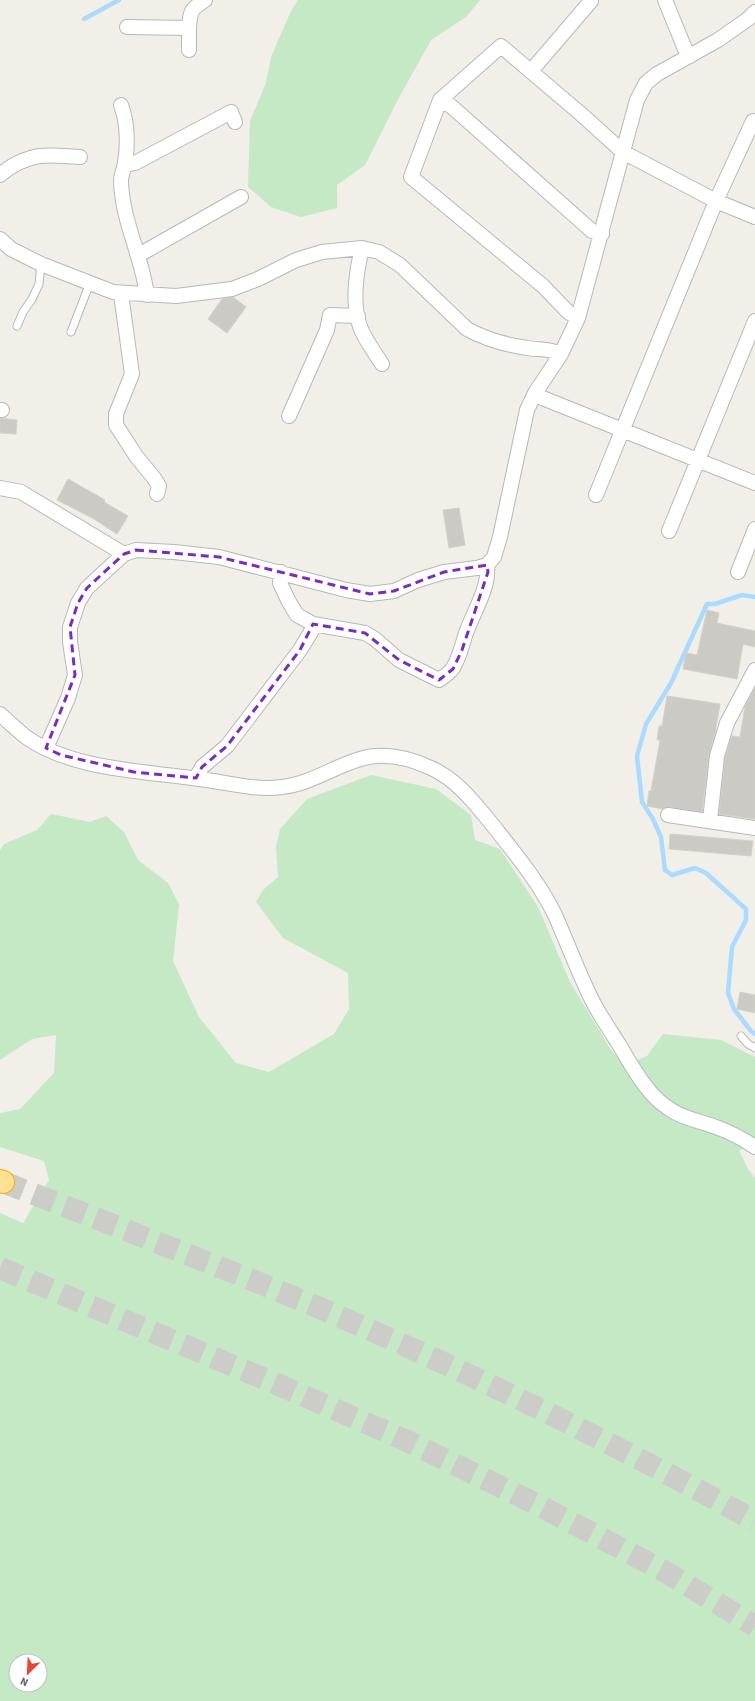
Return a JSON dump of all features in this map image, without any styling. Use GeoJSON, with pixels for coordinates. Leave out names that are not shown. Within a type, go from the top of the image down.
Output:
{"type":"FeatureCollection","features":[{"type":"Feature","properties":{"kind":"street"},"geometry":{"type":"LineString","coordinates":[[189,50],[190,14],[194,7],[205,0]]}},
{"type":"Feature","properties":{"kind":"street"},"geometry":{"type":"LineString","coordinates":[[665,0],[685,49],[690,56]]}},
{"type":"Feature","properties":{"kind":"street"},"geometry":{"type":"LineString","coordinates":[[531,71],[591,1]]}},
{"type":"Feature","properties":{"kind":"street"},"geometry":{"type":"LineString","coordinates":[[46,748],[68,698],[75,675],[70,642],[70,626],[78,603],[87,588],[124,554],[136,550],[174,552],[219,557],[346,590],[370,594],[394,591],[418,580],[444,572],[477,568],[487,565],[494,557],[500,537],[527,410],[535,393],[561,354],[578,318],[638,100],[646,83],[657,74],[718,40],[748,19],[755,12]]}},
{"type":"Feature","properties":{"kind":"street"},"geometry":{"type":"LineString","coordinates":[[127,27],[189,28]]}},
{"type":"Feature","properties":{"kind":"street"},"geometry":{"type":"LineString","coordinates":[[578,318],[568,312],[543,286],[411,177],[440,100],[501,46],[623,152],[716,201],[755,217]]}},
{"type":"Feature","properties":{"kind":"street"},"geometry":{"type":"LineString","coordinates":[[440,100],[451,106],[592,231],[602,234]]}},
{"type":"Feature","properties":{"kind":"street"},"geometry":{"type":"LineString","coordinates":[[121,105],[126,118],[127,146],[125,165],[121,180],[128,224],[148,295]]}},
{"type":"Feature","properties":{"kind":"street"},"geometry":{"type":"LineString","coordinates":[[125,165],[135,163],[231,112],[235,122]]}},
{"type":"Feature","properties":{"kind":"street"},"geometry":{"type":"LineString","coordinates":[[596,495],[716,201],[753,121]]}},
{"type":"Feature","properties":{"kind":"street"},"geometry":{"type":"LineString","coordinates":[[0,175],[9,167],[31,157],[48,154],[80,157]]}},
{"type":"Feature","properties":{"kind":"street"},"geometry":{"type":"LineString","coordinates":[[137,254],[144,252],[241,197]]}},
{"type":"Feature","properties":{"kind":"street"},"geometry":{"type":"LineString","coordinates":[[0,239],[12,249],[40,264],[121,294],[176,296],[232,289],[258,279],[296,260],[322,252],[362,248],[379,252],[400,265],[467,329],[479,336],[527,348],[555,351],[561,354]]}},
{"type":"Feature","properties":{"kind":"street"},"geometry":{"type":"LineString","coordinates":[[362,248],[356,283],[358,316],[361,329],[382,364]]}},
{"type":"Feature","properties":{"kind":"street"},"geometry":{"type":"LineString","coordinates":[[121,294],[132,374],[116,414],[116,426],[136,456],[159,486],[157,494]]}},
{"type":"Feature","properties":{"kind":"street"},"geometry":{"type":"LineString","coordinates":[[290,416],[327,330],[330,315],[358,316]]}},
{"type":"Feature","properties":{"kind":"street"},"geometry":{"type":"LineString","coordinates":[[669,531],[755,321]]}},
{"type":"Feature","properties":{"kind":"street"},"geometry":{"type":"LineString","coordinates":[[535,393],[540,397],[623,431],[755,483]]}},
{"type":"Feature","properties":{"kind":"street"},"geometry":{"type":"LineString","coordinates":[[0,488],[20,492],[124,554]]}},
{"type":"Feature","properties":{"kind":"street"},"geometry":{"type":"LineString","coordinates":[[738,572],[755,529]]}},
{"type":"Feature","properties":{"kind":"street"},"geometry":{"type":"LineString","coordinates":[[281,572],[280,583],[297,615],[314,624],[365,633],[375,639],[399,660],[439,680],[452,669],[462,650],[466,635],[478,608],[488,572],[487,565]]}},
{"type":"Feature","properties":{"kind":"street"},"geometry":{"type":"LineString","coordinates":[[196,778],[202,767],[226,746],[300,650],[314,624]]}},
{"type":"Feature","properties":{"kind":"street"},"geometry":{"type":"LineString","coordinates":[[710,820],[717,756],[727,723],[755,670]]}},
{"type":"Feature","properties":{"kind":"street"},"geometry":{"type":"LineString","coordinates":[[0,714],[26,737],[61,755],[134,772],[196,778],[262,788],[282,787],[308,781],[361,759],[382,757],[401,758],[430,768],[449,778],[478,807],[514,852],[542,893],[555,915],[591,999],[637,1075],[653,1095],[670,1110],[685,1118],[723,1130],[739,1137],[755,1147]]}},
{"type":"Feature","properties":{"kind":"street"},"geometry":{"type":"LineString","coordinates":[[668,815],[710,820],[755,828]]}},
{"type":"Feature","properties":{"kind":"lane"},"geometry":{"type":"LineString","coordinates":[[16,326],[39,284],[40,264]]}},
{"type":"Feature","properties":{"kind":"lane"},"geometry":{"type":"LineString","coordinates":[[71,332],[90,283]]}},
{"type":"Feature","properties":{"kind":"lane"},"geometry":{"type":"LineString","coordinates":[[741,1036],[748,1044],[755,1048]]}},
{"type":"Feature","properties":{"kind":"highlighted area"},"geometry":{"type":"Polygon","coordinates":[[[136,550],[219,557],[370,594],[394,591],[444,572],[487,565],[488,572],[462,650],[453,669],[439,680],[399,660],[365,633],[313,624],[300,650],[227,746],[202,767],[196,778],[134,772],[61,755],[46,748],[75,675],[70,627],[78,603],[87,588],[124,554],[136,550]]]}},
{"type":"Feature","properties":{"kind":"green space"},"geometry":{"type":"Polygon","coordinates":[[[298,0],[480,0],[466,17],[431,40],[396,103],[365,165],[337,185],[337,208],[301,217],[271,207],[248,187],[250,121],[266,83],[271,57],[291,11],[298,0]]]}},
{"type":"Feature","properties":{"kind":"green space"},"geometry":{"type":"Polygon","coordinates":[[[371,775],[436,789],[471,815],[475,840],[500,849],[538,907],[570,982],[611,1050],[625,1065],[647,1056],[663,1034],[721,1040],[755,1057],[755,1142],[739,1151],[748,1169],[755,1178],[755,1701],[0,1701],[0,1213],[23,1223],[49,1180],[44,1161],[0,1147],[0,1113],[20,1109],[54,1073],[56,1035],[32,1039],[0,1060],[0,850],[4,844],[37,830],[51,814],[90,822],[106,816],[124,832],[138,860],[168,883],[179,904],[173,961],[199,1017],[236,1063],[269,1072],[334,1034],[349,1009],[348,973],[283,938],[256,902],[263,890],[278,877],[276,847],[280,829],[307,799],[371,775]]]}},
{"type":"Feature","properties":{"kind":"building"},"geometry":{"type":"Polygon","coordinates":[[[233,297],[246,307],[227,333],[208,319],[222,299],[233,297]]]}},
{"type":"Feature","properties":{"kind":"building"},"geometry":{"type":"Polygon","coordinates":[[[0,418],[17,420],[16,434],[0,433],[0,418]]]}},
{"type":"Feature","properties":{"kind":"building"},"geometry":{"type":"Polygon","coordinates":[[[68,479],[105,500],[104,502],[128,516],[117,534],[94,519],[57,500],[68,479]]]}},
{"type":"Feature","properties":{"kind":"building"},"geometry":{"type":"Polygon","coordinates":[[[459,508],[465,545],[449,548],[443,510],[459,508]]]}},
{"type":"Feature","properties":{"kind":"building"},"geometry":{"type":"Polygon","coordinates":[[[707,610],[719,613],[717,623],[755,631],[755,647],[743,644],[737,679],[683,669],[686,653],[697,655],[707,610]]]}},
{"type":"Feature","properties":{"kind":"building"},"geometry":{"type":"Polygon","coordinates":[[[755,688],[755,819],[719,814],[725,758],[732,736],[740,737],[745,707],[755,688]]]}},
{"type":"Feature","properties":{"kind":"building"},"geometry":{"type":"Polygon","coordinates":[[[667,696],[720,704],[715,733],[709,755],[702,812],[669,807],[663,809],[647,806],[660,740],[657,740],[659,726],[662,726],[667,696]]]}},
{"type":"Feature","properties":{"kind":"building"},"geometry":{"type":"Polygon","coordinates":[[[670,834],[753,841],[751,856],[669,849],[670,834]]]}},
{"type":"Feature","properties":{"kind":"building"},"geometry":{"type":"Polygon","coordinates":[[[740,992],[755,995],[755,1013],[737,1009],[740,992]]]}},
{"type":"Feature","properties":{"kind":"waterway"},"geometry":{"type":"LineString","coordinates":[[84,19],[119,0]]}},
{"type":"Feature","properties":{"kind":"waterway"},"geometry":{"type":"LineString","coordinates":[[755,597],[742,595],[715,604],[707,604],[671,683],[646,724],[637,756],[642,802],[653,819],[661,837],[665,870],[672,875],[695,868],[706,873],[746,909],[746,920],[732,947],[728,993],[734,1009],[755,1034]]}},
{"type":"Feature","properties":{"kind":"tunnel"},"geometry":{"type":"LineString","coordinates":[[3,1182],[276,1290],[427,1355],[592,1435],[755,1521]]}},
{"type":"Feature","properties":{"kind":"tunnel"},"geometry":{"type":"LineString","coordinates":[[0,1268],[279,1385],[405,1440],[538,1505],[664,1571],[755,1626]]}}]}
